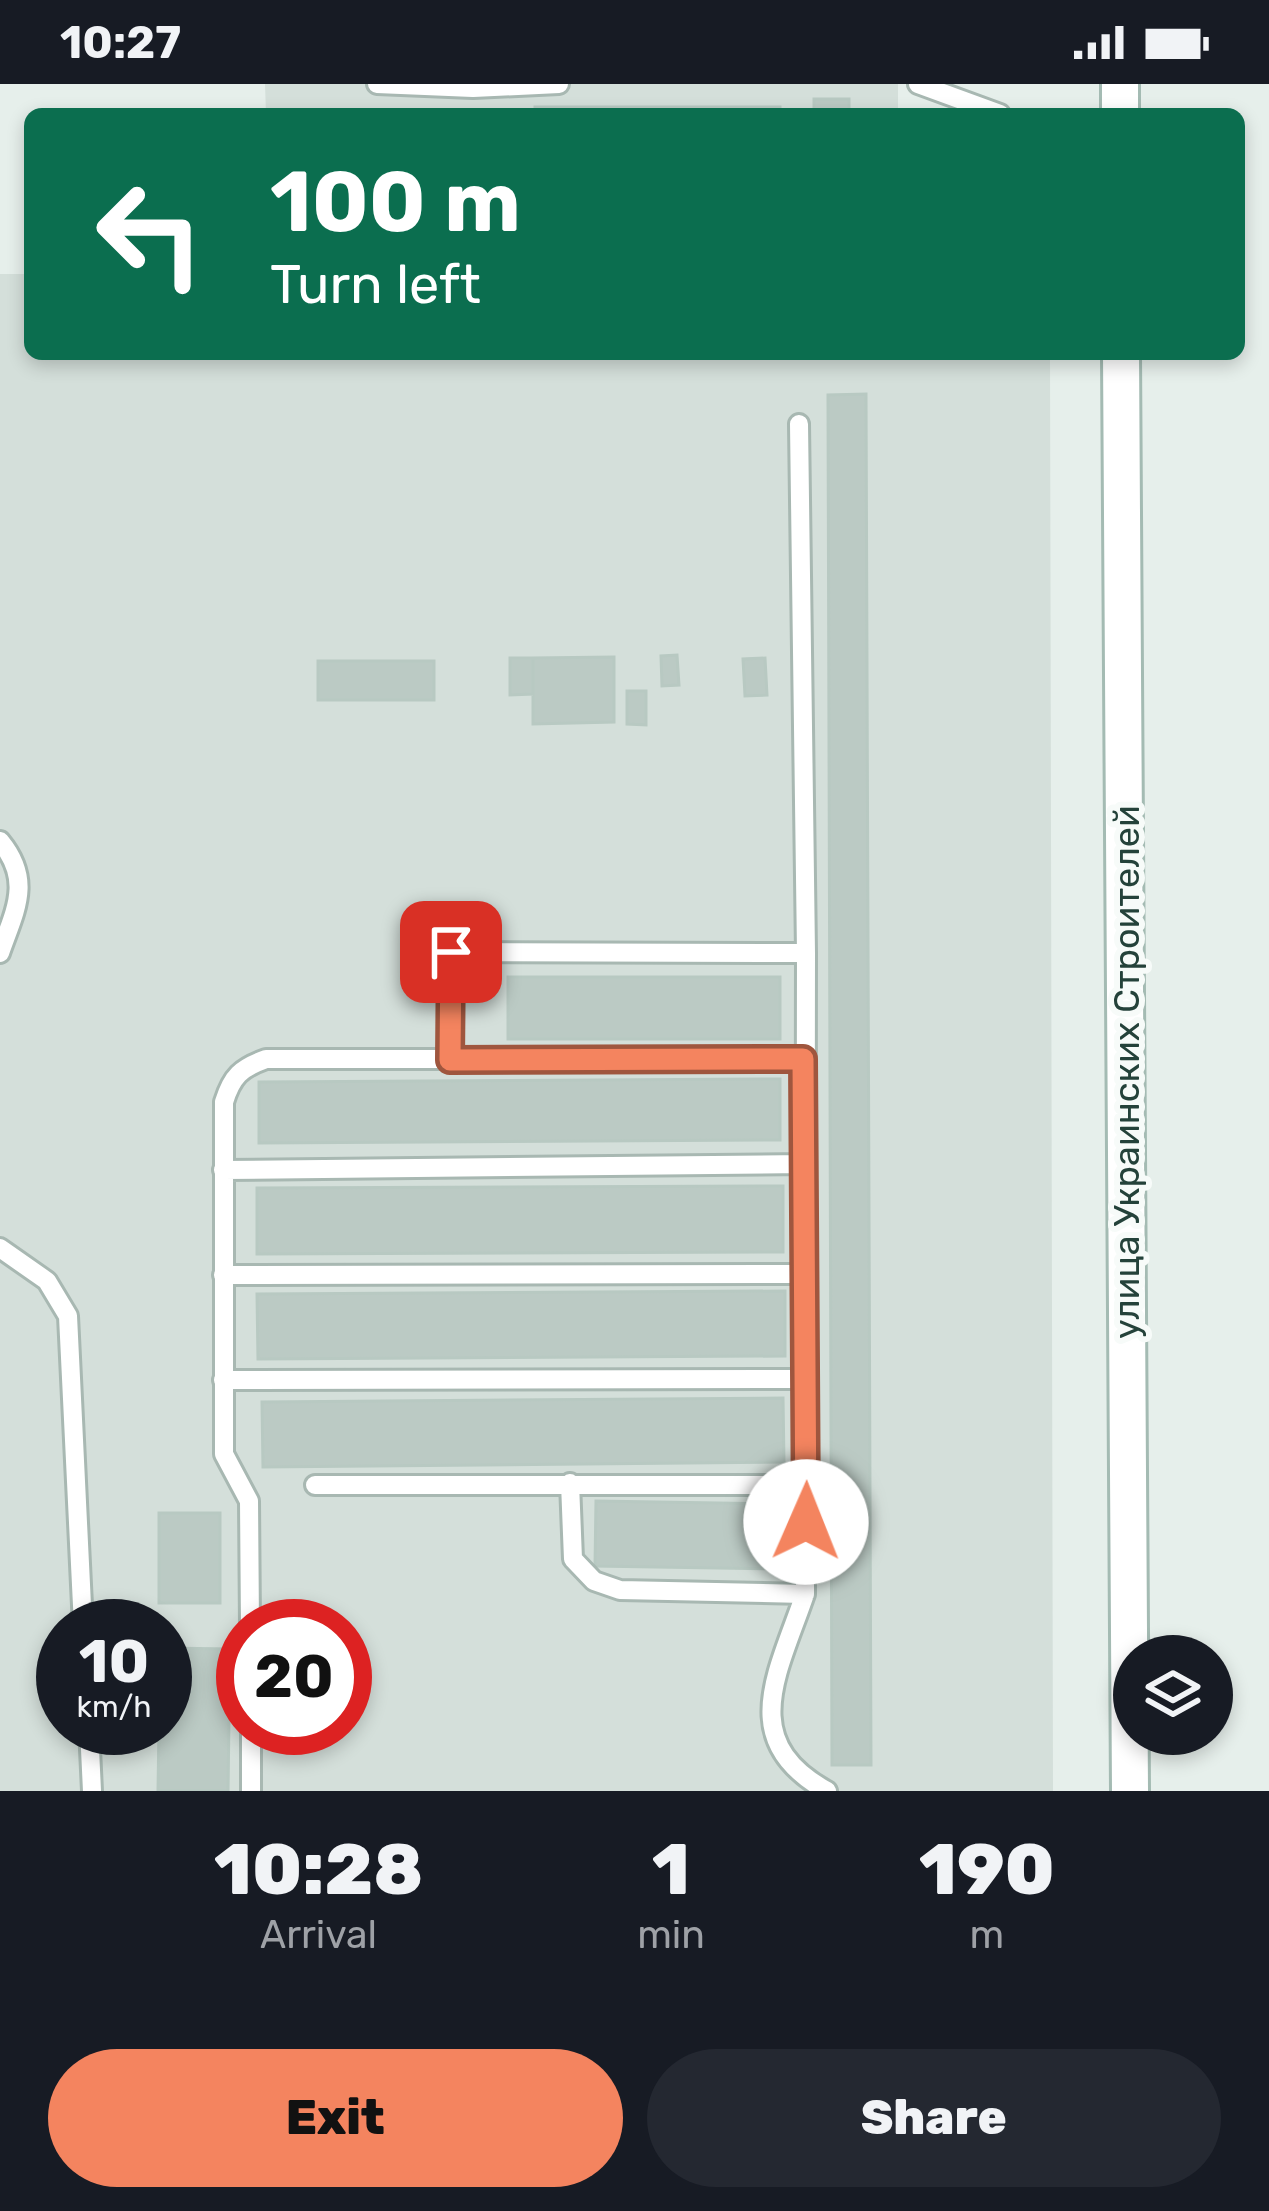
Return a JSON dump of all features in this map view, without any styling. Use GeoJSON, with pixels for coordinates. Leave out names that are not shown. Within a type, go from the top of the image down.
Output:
{"type":"FeatureCollection","features":[{"type":"Feature","properties":{"kind":"street","name":"улица Украинских Строителей"},"geometry":{"type":"LineString","coordinates":[[1121,360],[1130,1791]]}},
{"type":"Feature","properties":{"kind":"lane"},"geometry":{"type":"LineString","coordinates":[[377,84],[560,84]]}},
{"type":"Feature","properties":{"kind":"lane"},"geometry":{"type":"LineString","coordinates":[[918,84],[984,108]]}},
{"type":"Feature","properties":{"kind":"lane"},"geometry":{"type":"LineString","coordinates":[[799,424],[806,953],[805,1594],[777,1678],[772,1711],[773,1740],[786,1762],[827,1791]]}},
{"type":"Feature","properties":{"kind":"lane"},"geometry":{"type":"LineString","coordinates":[[0,841],[20,870],[19,900],[0,953]]}},
{"type":"Feature","properties":{"kind":"lane"},"geometry":{"type":"LineString","coordinates":[[450,1060],[451,952],[806,953]]}},
{"type":"Feature","properties":{"kind":"lane"},"geometry":{"type":"LineString","coordinates":[[250,1599],[250,1502],[224,1454],[223,1380],[224,1102],[230,1080],[243,1067],[266,1059],[803,1059]]}},
{"type":"Feature","properties":{"kind":"lane"},"geometry":{"type":"LineString","coordinates":[[223,1170],[804,1164]]}},
{"type":"Feature","properties":{"kind":"lane"},"geometry":{"type":"LineString","coordinates":[[0,1248],[47,1281],[68,1316],[82,1599]]}},
{"type":"Feature","properties":{"kind":"lane"},"geometry":{"type":"LineString","coordinates":[[223,1275],[805,1274]]}},
{"type":"Feature","properties":{"kind":"lane"},"geometry":{"type":"LineString","coordinates":[[223,1380],[807,1379]]}},
{"type":"Feature","properties":{"kind":"lane"},"geometry":{"type":"LineString","coordinates":[[570,1483],[573,1559],[593,1581],[620,1590],[805,1594]]}},
{"type":"Feature","properties":{"kind":"lane"},"geometry":{"type":"LineString","coordinates":[[315,1486],[807,1486]]}},
{"type":"Feature","properties":{"kind":"lane"},"geometry":{"type":"LineString","coordinates":[[90,1755],[92,1791]]}},
{"type":"Feature","properties":{"kind":"lane"},"geometry":{"type":"LineString","coordinates":[[250,1755],[251,1791]]}},
{"type":"Feature","properties":{"kind":"shaded area"},"geometry":{"type":"Polygon","coordinates":[[[265,84],[898,84],[898,108],[266,108],[265,84]]]}},
{"type":"Feature","properties":{"kind":"shaded area"},"geometry":{"type":"Polygon","coordinates":[[[0,274],[24,274],[24,360],[1050,360],[1053,1791],[0,1791],[0,274]]]}},
{"type":"Feature","properties":{"kind":"building"},"geometry":{"type":"Polygon","coordinates":[[[814,99],[849,99],[849,108],[814,108],[814,99]]]}},
{"type":"Feature","properties":{"kind":"building"},"geometry":{"type":"Polygon","coordinates":[[[535,107],[780,107],[780,108],[535,107]]]}},
{"type":"Feature","properties":{"kind":"building"},"geometry":{"type":"Polygon","coordinates":[[[866,394],[871,1765],[832,1765],[828,395],[866,394]]]}},
{"type":"Feature","properties":{"kind":"building"},"geometry":{"type":"Polygon","coordinates":[[[677,655],[679,685],[662,686],[661,656],[677,655]]]}},
{"type":"Feature","properties":{"kind":"building"},"geometry":{"type":"Polygon","coordinates":[[[614,657],[614,722],[533,724],[533,658],[614,657]]]}},
{"type":"Feature","properties":{"kind":"building"},"geometry":{"type":"Polygon","coordinates":[[[510,658],[533,658],[533,694],[510,695],[510,658]]]}},
{"type":"Feature","properties":{"kind":"building"},"geometry":{"type":"Polygon","coordinates":[[[765,658],[767,695],[745,696],[743,659],[765,658]]]}},
{"type":"Feature","properties":{"kind":"building"},"geometry":{"type":"Polygon","coordinates":[[[318,661],[434,661],[434,700],[318,700],[318,661]]]}},
{"type":"Feature","properties":{"kind":"building"},"geometry":{"type":"Polygon","coordinates":[[[627,691],[646,691],[646,725],[627,724],[627,691]]]}},
{"type":"Feature","properties":{"kind":"building"},"geometry":{"type":"Polygon","coordinates":[[[508,977],[780,977],[780,1039],[508,1039],[508,977]]]}},
{"type":"Feature","properties":{"kind":"building"},"geometry":{"type":"Polygon","coordinates":[[[780,1079],[780,1140],[259,1143],[259,1082],[780,1079]]]}},
{"type":"Feature","properties":{"kind":"building"},"geometry":{"type":"Polygon","coordinates":[[[783,1186],[783,1252],[257,1254],[257,1188],[783,1186]]]}},
{"type":"Feature","properties":{"kind":"building"},"geometry":{"type":"Polygon","coordinates":[[[785,1291],[785,1356],[258,1359],[257,1294],[785,1291]]]}},
{"type":"Feature","properties":{"kind":"building"},"geometry":{"type":"Polygon","coordinates":[[[783,1398],[784,1462],[263,1467],[262,1402],[783,1398]]]}},
{"type":"Feature","properties":{"kind":"building"},"geometry":{"type":"Polygon","coordinates":[[[596,1501],[784,1504],[782,1569],[595,1566],[596,1501]]]}},
{"type":"Feature","properties":{"kind":"building"},"geometry":{"type":"Polygon","coordinates":[[[159,1513],[220,1513],[220,1599],[192,1603],[192,1599],[159,1599],[159,1513]]]}},
{"type":"Feature","properties":{"kind":"building"},"geometry":{"type":"Polygon","coordinates":[[[192,1648],[216,1649],[216,1755],[229,1755],[228,1791],[158,1791],[159,1755],[192,1755],[192,1648]]]}},
{"type":"Feature","properties":{"kind":"route"},"geometry":{"type":"LineString","coordinates":[[451,952],[450,1060],[803,1059],[806,1522]]}}]}
